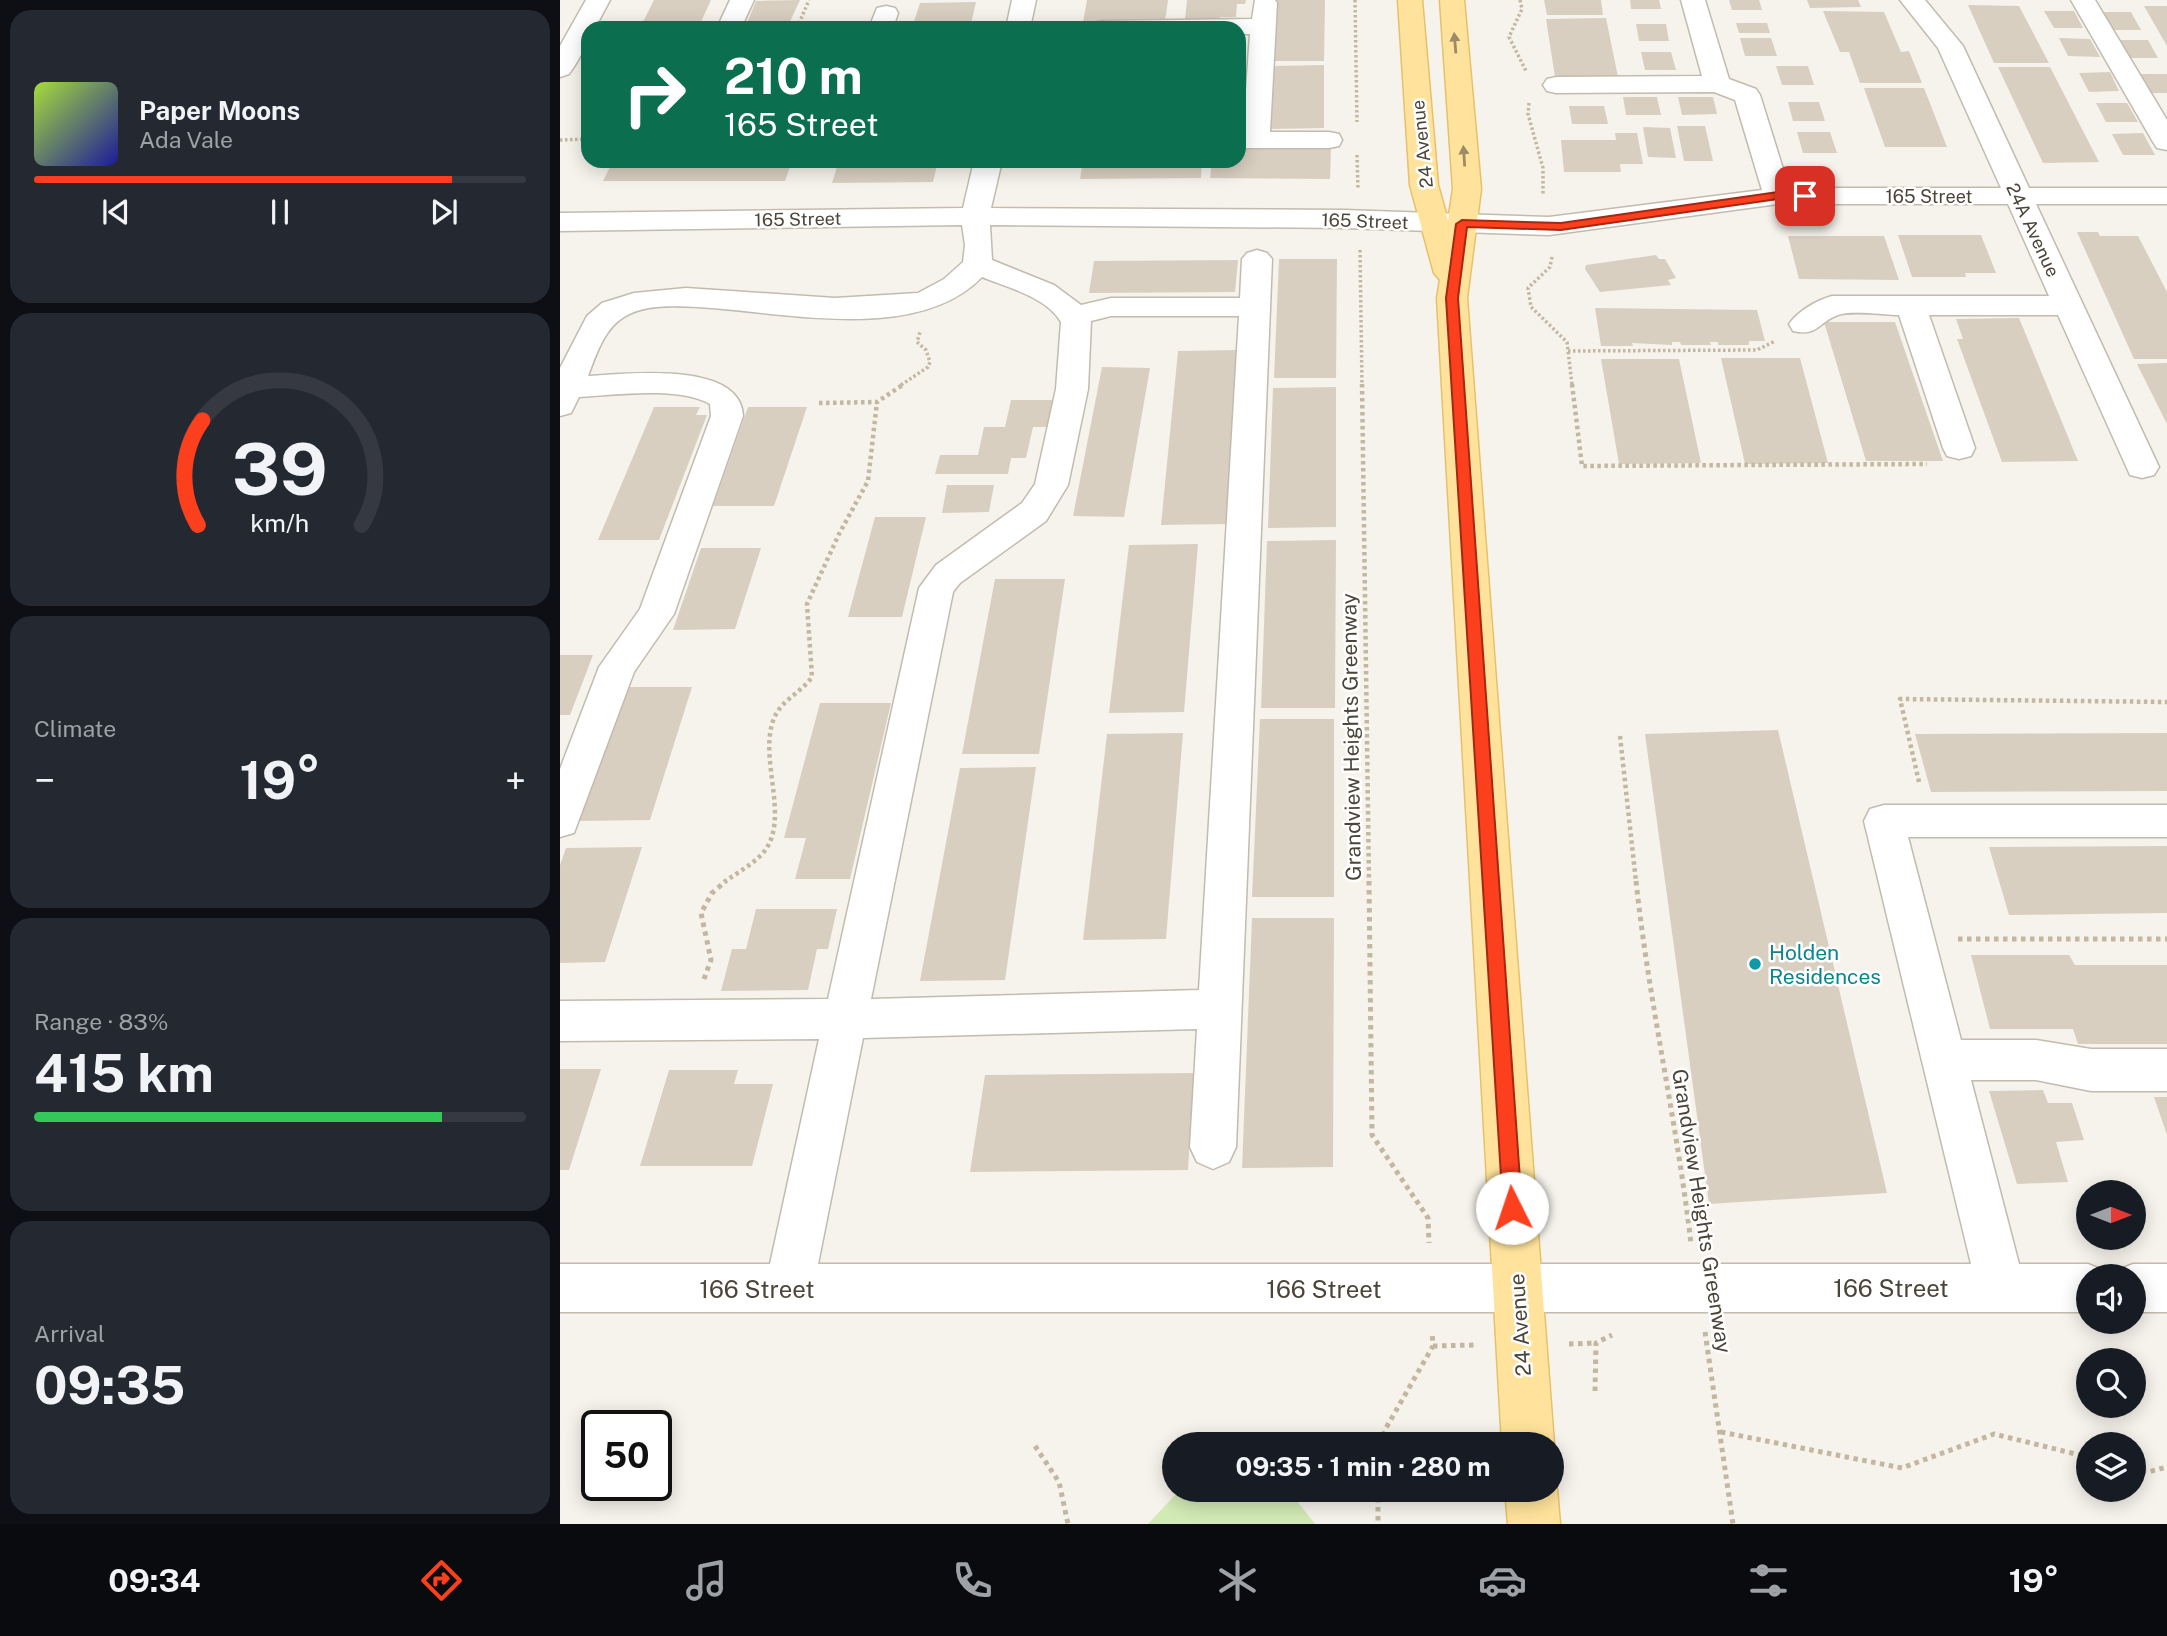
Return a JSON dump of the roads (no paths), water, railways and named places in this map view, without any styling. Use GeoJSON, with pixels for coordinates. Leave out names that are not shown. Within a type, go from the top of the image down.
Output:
{"type":"FeatureCollection","features":[{"type":"Feature","properties":{"kind":"main road","name":"24 Avenue"},"geometry":{"type":"LineString","coordinates":[[1410,0],[1424,185],[1448,223],[1527,1432]]}},
{"type":"Feature","properties":{"kind":"main road","name":"24 Avenue"},"geometry":{"type":"LineString","coordinates":[[1448,223],[1467,189],[1452,0]]}},
{"type":"Feature","properties":{"kind":"main road"},"geometry":{"type":"LineString","coordinates":[[1532,1502],[1534,1524]]}},
{"type":"Feature","properties":{"kind":"street"},"geometry":{"type":"LineString","coordinates":[[586,21],[598,0]]}},
{"type":"Feature","properties":{"kind":"street"},"geometry":{"type":"LineString","coordinates":[[732,21],[742,0]]}},
{"type":"Feature","properties":{"kind":"street"},"geometry":{"type":"LineString","coordinates":[[1020,21],[1024,0]]}},
{"type":"Feature","properties":{"kind":"street"},"geometry":{"type":"LineString","coordinates":[[1265,0],[1247,140],[1329,140]]}},
{"type":"Feature","properties":{"kind":"street"},"geometry":{"type":"LineString","coordinates":[[1693,0],[1717,84]]}},
{"type":"Feature","properties":{"kind":"street","name":"24A Avenue"},"geometry":{"type":"LineString","coordinates":[[1912,0],[1950,46],[2142,467]]}},
{"type":"Feature","properties":{"kind":"street"},"geometry":{"type":"LineString","coordinates":[[2083,0],[2167,142]]}},
{"type":"Feature","properties":{"kind":"street"},"geometry":{"type":"LineString","coordinates":[[1246,26],[1263,26]]}},
{"type":"Feature","properties":{"kind":"street"},"geometry":{"type":"LineString","coordinates":[[560,69],[581,31]]}},
{"type":"Feature","properties":{"kind":"street"},"geometry":{"type":"LineString","coordinates":[[1556,85],[1717,84],[1747,95],[1778,196]]}},
{"type":"Feature","properties":{"kind":"street"},"geometry":{"type":"LineString","coordinates":[[560,821],[617,667],[656,614],[727,416],[727,407],[720,396],[695,386],[564,396],[599,322],[619,307],[631,303],[682,296],[786,306],[906,306],[928,301],[961,282],[977,264],[979,245],[975,216],[986,168]]}},
{"type":"Feature","properties":{"kind":"street","name":"165 Street"},"geometry":{"type":"LineString","coordinates":[[560,222],[975,216],[1359,220],[1549,226],[1778,196],[2167,196]]}},
{"type":"Feature","properties":{"kind":"street"},"geometry":{"type":"LineString","coordinates":[[1213,1147],[1257,260]]}},
{"type":"Feature","properties":{"kind":"street"},"geometry":{"type":"LineString","coordinates":[[789,1289],[932,603],[937,588],[948,574],[1034,512],[1051,485],[1072,389],[1076,323],[1068,308],[1043,292],[977,264]]}},
{"type":"Feature","properties":{"kind":"street"},"geometry":{"type":"LineString","coordinates":[[1804,324],[1832,305],[2068,306]]}},
{"type":"Feature","properties":{"kind":"street"},"geometry":{"type":"LineString","coordinates":[[1911,306],[1959,448]]}},
{"type":"Feature","properties":{"kind":"street"},"geometry":{"type":"LineString","coordinates":[[1073,316],[1111,307],[1255,307]]}},
{"type":"Feature","properties":{"kind":"street"},"geometry":{"type":"LineString","coordinates":[[2001,1288],[1884,821],[2167,821]]}},
{"type":"Feature","properties":{"kind":"street"},"geometry":{"type":"LineString","coordinates":[[560,1021],[846,1019],[1220,1009]]}},
{"type":"Feature","properties":{"kind":"street"},"geometry":{"type":"LineString","coordinates":[[1944,1060],[2036,1060],[2091,1070],[2167,1070]]}},
{"type":"Feature","properties":{"kind":"street","name":"166 Street"},"geometry":{"type":"LineString","coordinates":[[560,1288],[2076,1288]]}},
{"type":"Feature","properties":{"kind":"street"},"geometry":{"type":"LineString","coordinates":[[2146,1288],[2167,1288]]}},
{"type":"Feature","properties":{"kind":"place","name":"Holden Residences"},"geometry":{"type":"Point","coordinates":[1755,964]}}]}
